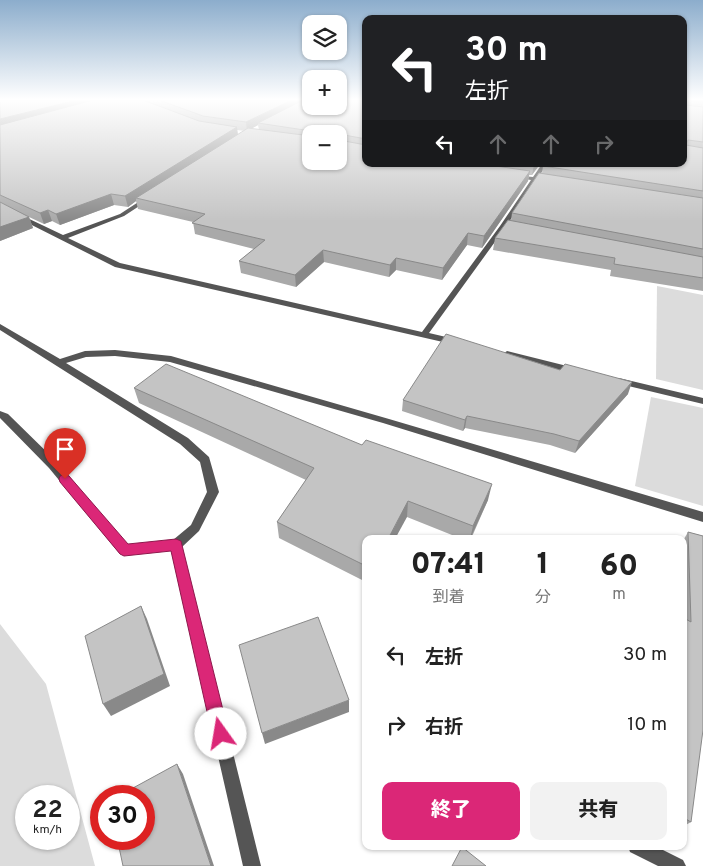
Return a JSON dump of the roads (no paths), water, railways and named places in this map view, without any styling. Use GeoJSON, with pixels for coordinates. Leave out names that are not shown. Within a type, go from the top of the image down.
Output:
{"type":"FeatureCollection","features":[{"type":"Feature","properties":{"kind":"street"},"geometry":{"type":"LineString","coordinates":[[424,335],[503,227],[532,179],[542,167]]}},
{"type":"Feature","properties":{"kind":"street"},"geometry":{"type":"LineString","coordinates":[[505,174],[552,182]]}},
{"type":"Feature","properties":{"kind":"street"},"geometry":{"type":"LineString","coordinates":[[62,238],[122,215],[157,192]]}},
{"type":"Feature","properties":{"kind":"street"},"geometry":{"type":"LineString","coordinates":[[0,207],[118,265],[462,344]]}},
{"type":"Feature","properties":{"kind":"street"},"geometry":{"type":"LineString","coordinates":[[503,227],[512,229]]}},
{"type":"Feature","properties":{"kind":"street"},"geometry":{"type":"LineString","coordinates":[[0,326],[184,441],[204,460],[213,492],[194,528],[176,545],[124,550],[53,465],[5,416],[0,414]]}},
{"type":"Feature","properties":{"kind":"street"},"geometry":{"type":"LineString","coordinates":[[60,362],[85,354],[115,353],[170,359],[395,424],[703,517]]}},
{"type":"Feature","properties":{"kind":"street"},"geometry":{"type":"LineString","coordinates":[[501,353],[588,373]]}},
{"type":"Feature","properties":{"kind":"street"},"geometry":{"type":"LineString","coordinates":[[607,378],[703,401]]}},
{"type":"Feature","properties":{"kind":"street"},"geometry":{"type":"LineString","coordinates":[[176,545],[252,866]]}},
{"type":"Feature","properties":{"kind":"street"},"geometry":{"type":"LineString","coordinates":[[644,850],[677,866]]}}]}
